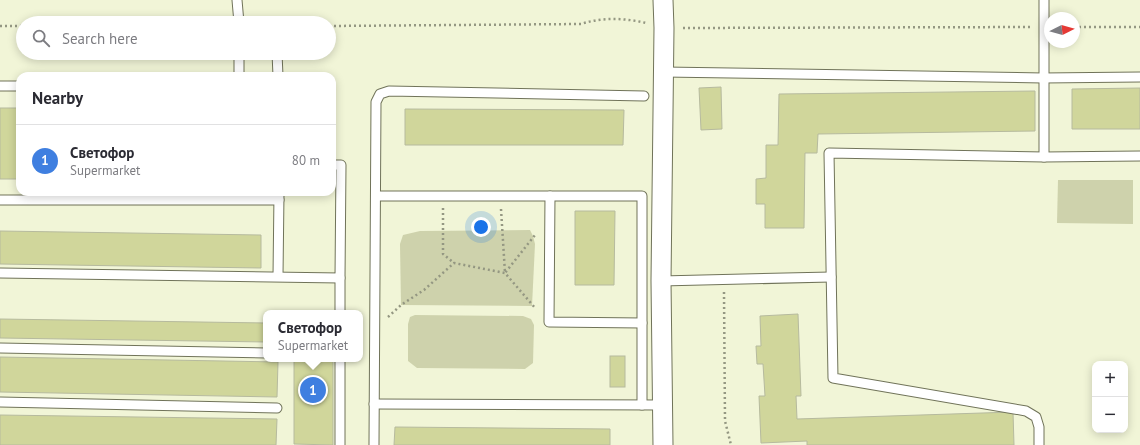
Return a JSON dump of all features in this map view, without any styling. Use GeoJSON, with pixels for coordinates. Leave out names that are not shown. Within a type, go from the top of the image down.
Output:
{"type":"FeatureCollection","features":[{"type":"Feature","properties":{"kind":"street"},"geometry":{"type":"LineString","coordinates":[[663,0],[664,72],[652,196],[661,281],[663,445]]}},
{"type":"Feature","properties":{"kind":"lane"},"geometry":{"type":"LineString","coordinates":[[237,0],[238,16]]}},
{"type":"Feature","properties":{"kind":"lane"},"geometry":{"type":"LineString","coordinates":[[1044,0],[1044,12]]}},
{"type":"Feature","properties":{"kind":"lane"},"geometry":{"type":"LineString","coordinates":[[1044,26],[1044,156]]}},
{"type":"Feature","properties":{"kind":"lane"},"geometry":{"type":"LineString","coordinates":[[239,60],[239,72]]}},
{"type":"Feature","properties":{"kind":"lane"},"geometry":{"type":"LineString","coordinates":[[277,60],[278,72]]}},
{"type":"Feature","properties":{"kind":"lane"},"geometry":{"type":"LineString","coordinates":[[664,72],[1043,78],[1140,77]]}},
{"type":"Feature","properties":{"kind":"lane"},"geometry":{"type":"LineString","coordinates":[[0,86],[16,86]]}},
{"type":"Feature","properties":{"kind":"lane"},"geometry":{"type":"LineString","coordinates":[[374,445],[376,102],[380,94],[389,91],[644,96]]}},
{"type":"Feature","properties":{"kind":"lane"},"geometry":{"type":"LineString","coordinates":[[1039,445],[1040,427],[1036,416],[1026,411],[833,378],[829,153],[1140,156]]}},
{"type":"Feature","properties":{"kind":"lane"},"geometry":{"type":"LineString","coordinates":[[336,165],[341,165],[340,310]]}},
{"type":"Feature","properties":{"kind":"lane"},"geometry":{"type":"LineString","coordinates":[[0,200],[222,196]]}},
{"type":"Feature","properties":{"kind":"lane"},"geometry":{"type":"LineString","coordinates":[[278,196],[278,276]]}},
{"type":"Feature","properties":{"kind":"lane"},"geometry":{"type":"LineString","coordinates":[[376,196],[652,196],[642,323],[642,405]]}},
{"type":"Feature","properties":{"kind":"lane"},"geometry":{"type":"LineString","coordinates":[[550,196],[549,322],[642,323]]}},
{"type":"Feature","properties":{"kind":"lane"},"geometry":{"type":"LineString","coordinates":[[0,273],[340,278]]}},
{"type":"Feature","properties":{"kind":"lane"},"geometry":{"type":"LineString","coordinates":[[661,281],[831,277]]}},
{"type":"Feature","properties":{"kind":"lane"},"geometry":{"type":"LineString","coordinates":[[0,348],[263,353]]}},
{"type":"Feature","properties":{"kind":"lane"},"geometry":{"type":"LineString","coordinates":[[340,362],[340,445]]}},
{"type":"Feature","properties":{"kind":"lane"},"geometry":{"type":"LineString","coordinates":[[0,402],[277,408]]}},
{"type":"Feature","properties":{"kind":"lane"},"geometry":{"type":"LineString","coordinates":[[374,404],[662,406]]}},
{"type":"Feature","properties":{"kind":"path"},"geometry":{"type":"LineString","coordinates":[[336,26],[581,24],[594,19],[609,19],[631,20],[664,28],[1044,26]]}},
{"type":"Feature","properties":{"kind":"path"},"geometry":{"type":"LineString","coordinates":[[0,26],[16,26]]}},
{"type":"Feature","properties":{"kind":"path"},"geometry":{"type":"LineString","coordinates":[[1080,27],[1140,27]]}},
{"type":"Feature","properties":{"kind":"path"},"geometry":{"type":"LineString","coordinates":[[443,196],[443,254],[454,263],[505,273]]}},
{"type":"Feature","properties":{"kind":"path"},"geometry":{"type":"LineString","coordinates":[[501,196],[505,273],[532,306],[549,322]]}},
{"type":"Feature","properties":{"kind":"path"},"geometry":{"type":"LineString","coordinates":[[505,273],[533,236],[550,224]]}},
{"type":"Feature","properties":{"kind":"path"},"geometry":{"type":"LineString","coordinates":[[374,330],[401,305],[424,290],[454,263]]}},
{"type":"Feature","properties":{"kind":"path"},"geometry":{"type":"LineString","coordinates":[[724,279],[725,421],[732,445]]}},
{"type":"Feature","properties":{"kind":"green space"},"geometry":{"type":"Polygon","coordinates":[[[1058,180],[1133,180],[1133,224],[1057,223],[1058,180]]]}},
{"type":"Feature","properties":{"kind":"green space"},"geometry":{"type":"Polygon","coordinates":[[[530,230],[535,244],[532,306],[401,305],[400,244],[403,235],[420,231],[530,230]]]}},
{"type":"Feature","properties":{"kind":"green space"},"geometry":{"type":"Polygon","coordinates":[[[415,315],[523,316],[531,319],[534,325],[533,363],[525,369],[417,368],[408,361],[408,324],[410,317],[415,315]]]}},
{"type":"Feature","properties":{"kind":"building"},"geometry":{"type":"Polygon","coordinates":[[[721,87],[722,129],[701,130],[699,88],[721,87]]]}},
{"type":"Feature","properties":{"kind":"building"},"geometry":{"type":"Polygon","coordinates":[[[1140,88],[1140,129],[1072,129],[1072,89],[1140,88]]]}},
{"type":"Feature","properties":{"kind":"building"},"geometry":{"type":"Polygon","coordinates":[[[1035,91],[1035,131],[818,134],[817,153],[805,153],[804,228],[765,228],[765,204],[756,204],[756,179],[766,178],[766,145],[778,145],[779,94],[1035,91]]]}},
{"type":"Feature","properties":{"kind":"building"},"geometry":{"type":"Polygon","coordinates":[[[0,108],[16,108],[16,179],[0,179],[0,108]]]}},
{"type":"Feature","properties":{"kind":"building"},"geometry":{"type":"Polygon","coordinates":[[[405,109],[624,110],[623,145],[405,145],[405,109]]]}},
{"type":"Feature","properties":{"kind":"building"},"geometry":{"type":"Polygon","coordinates":[[[575,211],[615,211],[614,285],[575,285],[575,211]]]}},
{"type":"Feature","properties":{"kind":"building"},"geometry":{"type":"Polygon","coordinates":[[[0,231],[261,235],[261,268],[0,264],[0,231]]]}},
{"type":"Feature","properties":{"kind":"building"},"geometry":{"type":"Polygon","coordinates":[[[798,314],[801,396],[796,396],[797,419],[1013,412],[1014,445],[807,445],[807,441],[761,443],[759,396],[765,396],[763,364],[757,364],[756,346],[761,346],[760,316],[798,314]]]}},
{"type":"Feature","properties":{"kind":"building"},"geometry":{"type":"Polygon","coordinates":[[[0,319],[263,323],[263,342],[0,338],[0,319]]]}},
{"type":"Feature","properties":{"kind":"building"},"geometry":{"type":"Polygon","coordinates":[[[610,356],[625,356],[625,387],[610,387],[610,356]]]}},
{"type":"Feature","properties":{"kind":"building"},"geometry":{"type":"Polygon","coordinates":[[[0,357],[278,362],[277,397],[0,392],[0,357]]]}},
{"type":"Feature","properties":{"kind":"building"},"geometry":{"type":"Polygon","coordinates":[[[294,362],[333,362],[333,445],[294,444],[294,362]]]}},
{"type":"Feature","properties":{"kind":"building"},"geometry":{"type":"Polygon","coordinates":[[[0,415],[277,419],[276,445],[0,445],[0,415]]]}},
{"type":"Feature","properties":{"kind":"building"},"geometry":{"type":"Polygon","coordinates":[[[395,427],[610,429],[610,445],[394,445],[395,427]]]}},
{"type":"Feature","properties":{"kind":"place","name":"Светофор"},"geometry":{"type":"Point","coordinates":[313,390]}}]}
